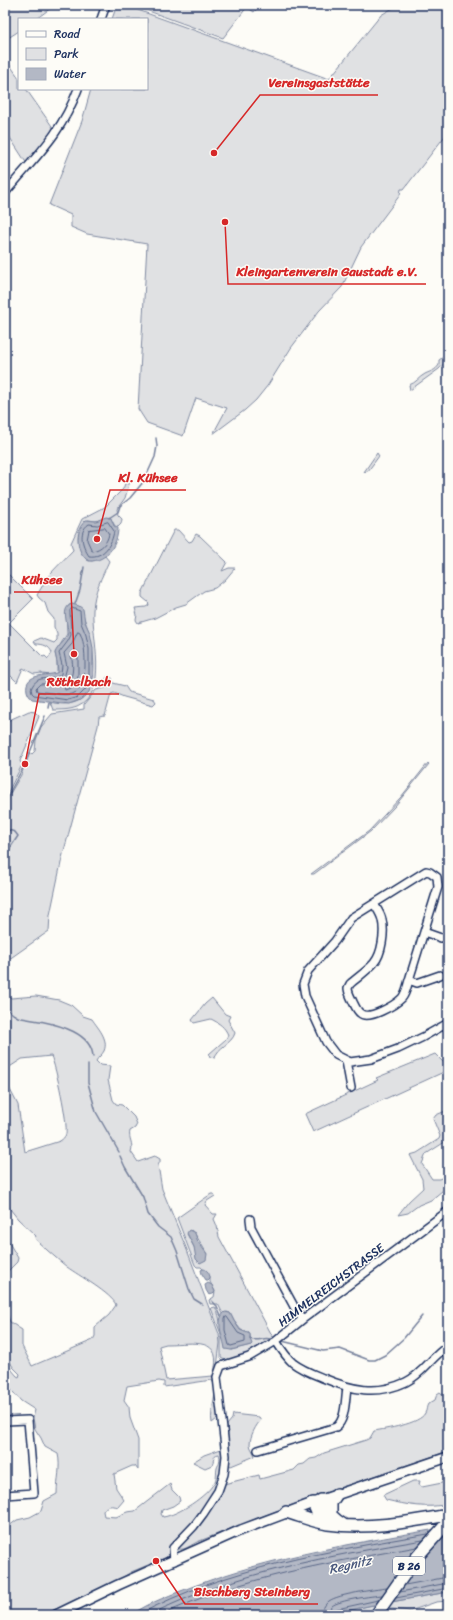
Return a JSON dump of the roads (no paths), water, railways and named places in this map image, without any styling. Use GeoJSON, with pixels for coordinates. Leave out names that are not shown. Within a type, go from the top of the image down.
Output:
{"type":"FeatureCollection","features":[{"type":"Feature","properties":{"kind":"main road"},"geometry":{"type":"LineString","coordinates":[[329,1519],[331,1503],[338,1494]]}},
{"type":"Feature","properties":{"kind":"main road"},"geometry":{"type":"LineString","coordinates":[[317,1501],[318,1515],[344,1525],[392,1523],[448,1515]]}},
{"type":"Feature","properties":{"kind":"main road"},"geometry":{"type":"LineString","coordinates":[[286,1512],[329,1519]]}},
{"type":"Feature","properties":{"kind":"main road","name":"B 26"},"geometry":{"type":"LineString","coordinates":[[376,1615],[412,1562],[448,1522]]}},
{"type":"Feature","properties":{"kind":"street"},"geometry":{"type":"LineString","coordinates":[[101,18],[106,5]]}},
{"type":"Feature","properties":{"kind":"street"},"geometry":{"type":"LineString","coordinates":[[5,193],[51,141],[66,118],[78,90]]}},
{"type":"Feature","properties":{"kind":"street"},"geometry":{"type":"LineString","coordinates":[[374,904],[379,912],[383,924],[379,955],[374,964],[350,984],[348,991],[360,1013],[366,1016],[370,1016],[388,1008],[398,1001],[407,988],[438,887],[438,878],[430,872],[422,872],[374,904],[356,914],[348,921],[335,941],[308,971],[303,981],[305,996],[326,1042],[336,1055],[346,1061],[358,1062],[385,1054],[409,1044],[448,1023]]}},
{"type":"Feature","properties":{"kind":"street"},"geometry":{"type":"LineString","coordinates":[[424,932],[442,938],[448,936]]}},
{"type":"Feature","properties":{"kind":"street"},"geometry":{"type":"LineString","coordinates":[[409,980],[417,983],[440,975]]}},
{"type":"Feature","properties":{"kind":"street"},"geometry":{"type":"LineString","coordinates":[[346,1061],[351,1088]]}},
{"type":"Feature","properties":{"kind":"street","name":"HIMMELREICHSTRASSE"},"geometry":{"type":"LineString","coordinates":[[174,1561],[174,1545],[188,1533],[199,1520],[222,1482],[226,1461],[217,1377],[221,1366],[249,1357],[276,1341],[303,1319],[448,1211]]}},
{"type":"Feature","properties":{"kind":"street"},"geometry":{"type":"LineString","coordinates":[[250,1219],[251,1227],[297,1312],[303,1319]]}},
{"type":"Feature","properties":{"kind":"street"},"geometry":{"type":"LineString","coordinates":[[276,1341],[288,1358],[298,1367],[347,1388],[356,1390],[381,1390],[406,1382],[414,1377],[437,1354],[448,1346]]}},
{"type":"Feature","properties":{"kind":"street"},"geometry":{"type":"LineString","coordinates":[[258,1450],[336,1427],[340,1424],[342,1419],[347,1388]]}},
{"type":"Feature","properties":{"kind":"street"},"geometry":{"type":"LineString","coordinates":[[5,1421],[28,1420],[34,1493],[5,1495]]}},
{"type":"Feature","properties":{"kind":"street"},"geometry":{"type":"LineString","coordinates":[[56,1615],[150,1571],[286,1512],[448,1457]]}},
{"type":"Feature","properties":{"kind":"water"},"geometry":{"type":"Polygon","coordinates":[[[106,517],[111,518],[114,526],[118,528],[114,546],[101,559],[89,561],[81,553],[79,547],[78,535],[82,524],[86,520],[96,521],[106,517]]]}},
{"type":"Feature","properties":{"kind":"water"},"geometry":{"type":"Polygon","coordinates":[[[72,604],[83,609],[85,622],[90,633],[93,648],[93,677],[89,692],[80,700],[69,704],[32,699],[28,695],[27,691],[29,680],[58,672],[55,653],[68,635],[65,612],[68,606],[72,604]]]}},
{"type":"Feature","properties":{"kind":"water"},"geometry":{"type":"Polygon","coordinates":[[[189,1230],[195,1233],[198,1242],[207,1254],[206,1260],[200,1263],[196,1259],[194,1247],[187,1233],[189,1230]]]}},
{"type":"Feature","properties":{"kind":"water"},"geometry":{"type":"Polygon","coordinates":[[[203,1269],[209,1273],[210,1278],[208,1280],[206,1280],[202,1274],[201,1270],[203,1269]]]}},
{"type":"Feature","properties":{"kind":"water"},"geometry":{"type":"Polygon","coordinates":[[[208,1283],[212,1285],[215,1292],[213,1294],[209,1295],[206,1290],[205,1285],[208,1283]]]}},
{"type":"Feature","properties":{"kind":"water"},"geometry":{"type":"Polygon","coordinates":[[[225,1312],[230,1313],[240,1330],[250,1334],[251,1345],[231,1350],[225,1349],[220,1330],[220,1320],[225,1312]]]}},
{"type":"Feature","properties":{"kind":"water","name":"Regnitz"},"geometry":{"type":"Polygon","coordinates":[[[448,1527],[448,1592],[368,1606],[330,1615],[131,1615],[170,1595],[225,1575],[256,1566],[320,1550],[448,1527]]]}},
{"type":"Feature","properties":{"kind":"waterway"},"geometry":{"type":"LineString","coordinates":[[109,518],[118,512],[120,506],[130,498],[144,481],[155,457],[157,446],[156,438]]}},
{"type":"Feature","properties":{"kind":"waterway"},"geometry":{"type":"LineString","coordinates":[[75,604],[80,590],[84,567]]}},
{"type":"Feature","properties":{"kind":"waterway"},"geometry":{"type":"LineString","coordinates":[[48,707],[49,702]]}},
{"type":"Feature","properties":{"kind":"waterway"},"geometry":{"type":"LineString","coordinates":[[5,801],[25,764],[45,716]]}},
{"type":"Feature","properties":{"kind":"waterway"},"geometry":{"type":"LineString","coordinates":[[5,829],[15,832],[18,836],[10,848],[5,865]]}},
{"type":"Feature","properties":{"kind":"waterway"},"geometry":{"type":"LineString","coordinates":[[5,1008],[18,1017],[65,1028],[81,1036],[87,1042],[93,1057]]}},
{"type":"Feature","properties":{"kind":"waterway"},"geometry":{"type":"LineString","coordinates":[[88,1065],[88,1083],[96,1112],[119,1152]]}},
{"type":"Feature","properties":{"kind":"waterway"},"geometry":{"type":"LineString","coordinates":[[120,1156],[143,1197],[148,1214],[158,1227],[171,1237],[189,1289],[194,1299],[202,1304]]}},
{"type":"Feature","properties":{"kind":"waterway"},"geometry":{"type":"LineString","coordinates":[[212,1301],[216,1305],[221,1316]]}},
{"type":"Feature","properties":{"kind":"waterway"},"geometry":{"type":"LineString","coordinates":[[282,1341],[323,1351],[340,1349],[369,1360],[375,1360],[385,1355],[404,1338],[422,1316]]}},
{"type":"Feature","properties":{"kind":"waterway"},"geometry":{"type":"LineString","coordinates":[[250,1339],[270,1339]]}},
{"type":"Feature","properties":{"kind":"place","name":"Vereinsgaststätte"},"geometry":{"type":"Point","coordinates":[214,153]}},
{"type":"Feature","properties":{"kind":"place","name":"Kleingartenverein Gaustadt e.V."},"geometry":{"type":"Point","coordinates":[225,222]}},
{"type":"Feature","properties":{"kind":"place","name":"Kl. Kühsee"},"geometry":{"type":"Point","coordinates":[97,539]}},
{"type":"Feature","properties":{"kind":"place","name":"Kühsee"},"geometry":{"type":"Point","coordinates":[74,654]}},
{"type":"Feature","properties":{"kind":"place","name":"Röthelbach"},"geometry":{"type":"Point","coordinates":[25,764]}},
{"type":"Feature","properties":{"kind":"place","name":"Bischberg Steinberg"},"geometry":{"type":"Point","coordinates":[156,1561]}}]}
